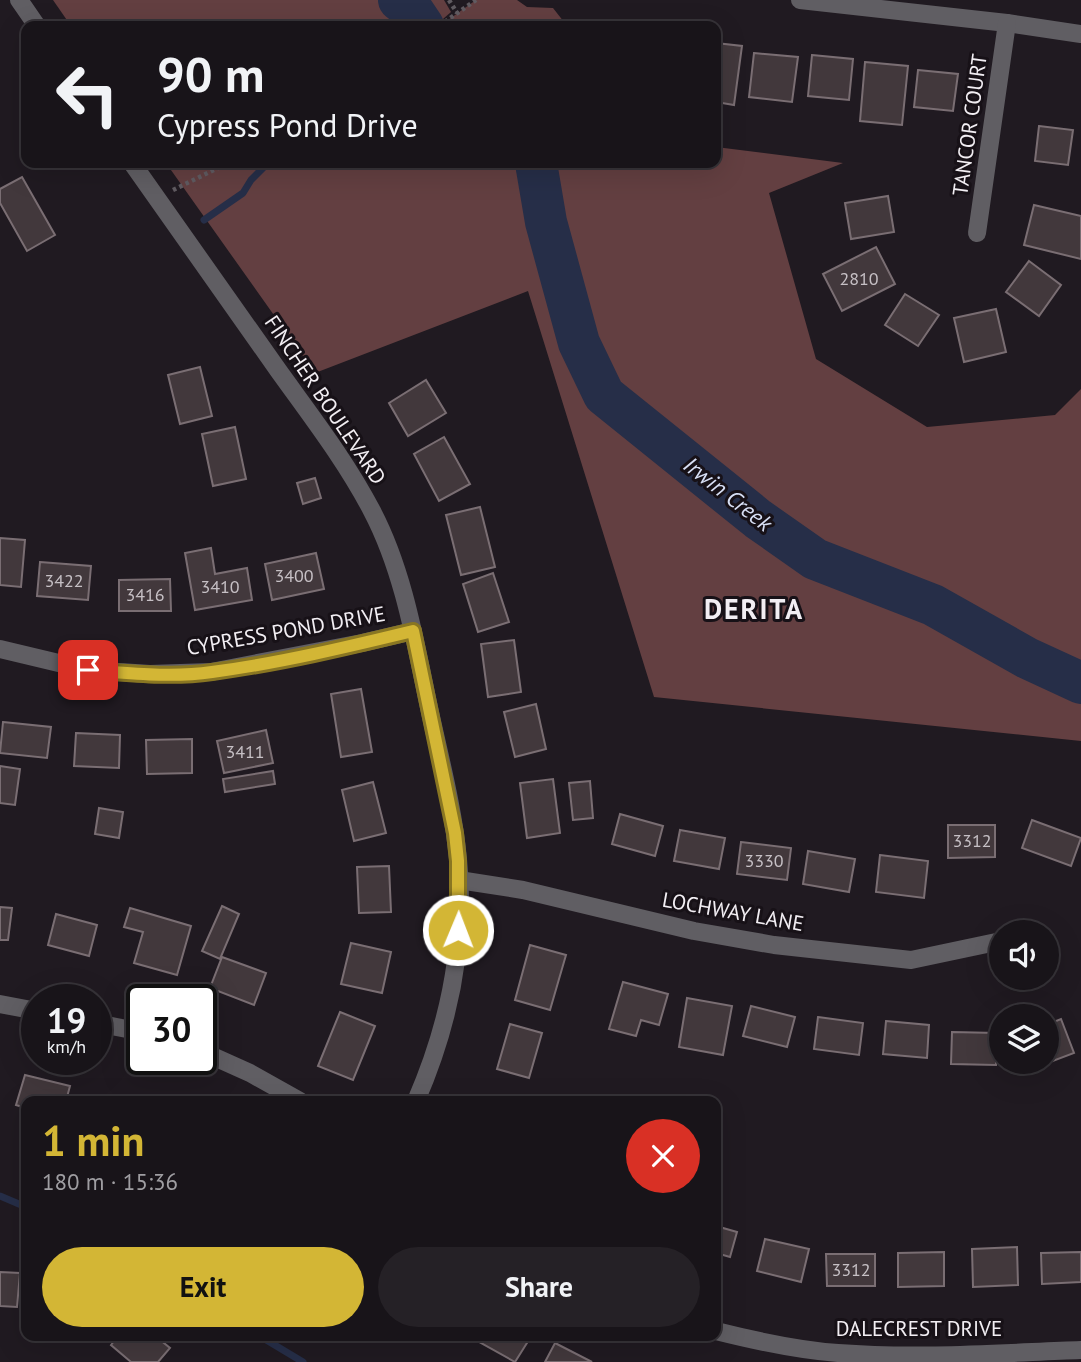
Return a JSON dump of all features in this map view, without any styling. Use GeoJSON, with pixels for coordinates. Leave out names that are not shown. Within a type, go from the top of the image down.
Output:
{"type":"FeatureCollection","features":[{"type":"Feature","properties":{"kind":"street"},"geometry":{"type":"LineString","coordinates":[[19,0],[34,21]]}},
{"type":"Feature","properties":{"kind":"street"},"geometry":{"type":"LineString","coordinates":[[800,0],[1081,34]]}},
{"type":"Feature","properties":{"kind":"street","name":"TANCOR COURT"},"geometry":{"type":"LineString","coordinates":[[977,233],[1007,23]]}},
{"type":"Feature","properties":{"kind":"street","name":"FINCHER BOULEVARD"},"geometry":{"type":"LineString","coordinates":[[136,168],[352,475],[384,538],[413,631],[455,833],[459,880],[458,935],[453,979],[441,1034],[418,1096]]}},
{"type":"Feature","properties":{"kind":"street","name":"CYPRESS POND DRIVE"},"geometry":{"type":"LineString","coordinates":[[0,649],[88,670],[150,674],[211,672],[413,631]]}},
{"type":"Feature","properties":{"kind":"street","name":"LOCHWAY LANE"},"geometry":{"type":"LineString","coordinates":[[459,880],[523,890],[694,931],[911,960],[989,944]]}},
{"type":"Feature","properties":{"kind":"street"},"geometry":{"type":"LineString","coordinates":[[0,1004],[21,1008]]}},
{"type":"Feature","properties":{"kind":"street"},"geometry":{"type":"LineString","coordinates":[[217,1058],[291,1096]]}},
{"type":"Feature","properties":{"kind":"street","name":"DALECREST DRIVE"},"geometry":{"type":"LineString","coordinates":[[721,1332],[767,1343],[836,1353],[1013,1357],[1081,1350]]}},
{"type":"Feature","properties":{"kind":"path"},"geometry":{"type":"LineString","coordinates":[[449,0],[457,13]]}},
{"type":"Feature","properties":{"kind":"path"},"geometry":{"type":"LineString","coordinates":[[446,21],[476,0]]}},
{"type":"Feature","properties":{"kind":"path"},"geometry":{"type":"LineString","coordinates":[[157,198],[218,168]]}},
{"type":"Feature","properties":{"kind":"shaded area"},"geometry":{"type":"Polygon","coordinates":[[[53,0],[444,0],[451,12],[441,21],[68,21],[53,0]]]}},
{"type":"Feature","properties":{"kind":"shaded area"},"geometry":{"type":"Polygon","coordinates":[[[476,0],[517,0],[527,7],[553,8],[563,21],[448,21],[476,0]]]}},
{"type":"Feature","properties":{"kind":"shaded area"},"geometry":{"type":"Polygon","coordinates":[[[721,148],[843,163],[769,193],[816,359],[927,427],[1055,415],[1081,389],[1081,741],[654,697],[528,291],[315,373],[170,168],[721,168],[721,148]]]}},
{"type":"Feature","properties":{"kind":"building"},"geometry":{"type":"Polygon","coordinates":[[[721,44],[742,46],[734,105],[721,103],[721,44]]]}},
{"type":"Feature","properties":{"kind":"building"},"geometry":{"type":"Polygon","coordinates":[[[754,53],[798,57],[792,102],[749,97],[754,53]]]}},
{"type":"Feature","properties":{"kind":"building"},"geometry":{"type":"Polygon","coordinates":[[[812,55],[853,59],[849,100],[808,96],[812,55]]]}},
{"type":"Feature","properties":{"kind":"building"},"geometry":{"type":"Polygon","coordinates":[[[865,62],[908,66],[902,125],[860,121],[865,62]]]}},
{"type":"Feature","properties":{"kind":"building"},"geometry":{"type":"Polygon","coordinates":[[[918,70],[958,74],[953,111],[914,107],[918,70]]]}},
{"type":"Feature","properties":{"kind":"building"},"geometry":{"type":"Polygon","coordinates":[[[1039,126],[1073,130],[1068,165],[1035,161],[1039,126]]]}},
{"type":"Feature","properties":{"kind":"building"},"geometry":{"type":"Polygon","coordinates":[[[22,177],[55,235],[27,251],[0,203],[0,189],[22,177]]]}},
{"type":"Feature","properties":{"kind":"building"},"geometry":{"type":"Polygon","coordinates":[[[888,196],[894,232],[851,239],[845,203],[888,196]]]}},
{"type":"Feature","properties":{"kind":"building"},"geometry":{"type":"Polygon","coordinates":[[[1034,205],[1081,216],[1081,259],[1024,245],[1034,205]]]}},
{"type":"Feature","properties":{"kind":"building"},"geometry":{"type":"Polygon","coordinates":[[[876,247],[895,284],[842,311],[823,274],[876,247]]]}},
{"type":"Feature","properties":{"kind":"building"},"geometry":{"type":"Polygon","coordinates":[[[1029,261],[1061,285],[1039,316],[1006,292],[1029,261]]]}},
{"type":"Feature","properties":{"kind":"building"},"geometry":{"type":"Polygon","coordinates":[[[905,294],[939,315],[918,346],[885,325],[905,294]]]}},
{"type":"Feature","properties":{"kind":"building"},"geometry":{"type":"Polygon","coordinates":[[[996,309],[1006,352],[964,362],[954,318],[996,309]]]}},
{"type":"Feature","properties":{"kind":"building"},"geometry":{"type":"Polygon","coordinates":[[[200,367],[212,416],[180,424],[168,375],[200,367]]]}},
{"type":"Feature","properties":{"kind":"building"},"geometry":{"type":"Polygon","coordinates":[[[426,380],[446,413],[408,436],[389,403],[426,380]]]}},
{"type":"Feature","properties":{"kind":"building"},"geometry":{"type":"Polygon","coordinates":[[[235,427],[246,479],[213,486],[202,434],[235,427]]]}},
{"type":"Feature","properties":{"kind":"building"},"geometry":{"type":"Polygon","coordinates":[[[444,437],[470,484],[439,501],[414,454],[444,437]]]}},
{"type":"Feature","properties":{"kind":"building"},"geometry":{"type":"Polygon","coordinates":[[[315,478],[321,498],[303,504],[297,483],[315,478]]]}},
{"type":"Feature","properties":{"kind":"building"},"geometry":{"type":"Polygon","coordinates":[[[480,507],[495,567],[461,575],[446,515],[480,507]]]}},
{"type":"Feature","properties":{"kind":"building"},"geometry":{"type":"Polygon","coordinates":[[[0,538],[25,540],[21,587],[0,585],[0,538]]]}},
{"type":"Feature","properties":{"kind":"building"},"geometry":{"type":"Polygon","coordinates":[[[211,548],[215,574],[247,568],[252,600],[195,610],[185,553],[211,548]]]}},
{"type":"Feature","properties":{"kind":"building"},"geometry":{"type":"Polygon","coordinates":[[[316,553],[324,589],[272,600],[265,564],[316,553]]]}},
{"type":"Feature","properties":{"kind":"building"},"geometry":{"type":"Polygon","coordinates":[[[40,562],[91,566],[88,600],[37,596],[40,562]]]}},
{"type":"Feature","properties":{"kind":"building"},"geometry":{"type":"Polygon","coordinates":[[[493,573],[509,622],[478,632],[463,584],[493,573]]]}},
{"type":"Feature","properties":{"kind":"building"},"geometry":{"type":"Polygon","coordinates":[[[170,579],[171,611],[119,611],[119,580],[170,579]]]}},
{"type":"Feature","properties":{"kind":"building"},"geometry":{"type":"Polygon","coordinates":[[[514,640],[521,692],[488,697],[481,644],[514,640]]]}},
{"type":"Feature","properties":{"kind":"building"},"geometry":{"type":"Polygon","coordinates":[[[361,689],[372,752],[341,757],[331,694],[361,689]]]}},
{"type":"Feature","properties":{"kind":"building"},"geometry":{"type":"Polygon","coordinates":[[[536,704],[546,749],[515,757],[504,712],[536,704]]]}},
{"type":"Feature","properties":{"kind":"building"},"geometry":{"type":"Polygon","coordinates":[[[3,722],[51,727],[47,758],[0,753],[3,722]]]}},
{"type":"Feature","properties":{"kind":"building"},"geometry":{"type":"Polygon","coordinates":[[[266,730],[273,763],[224,773],[217,741],[266,730]]]}},
{"type":"Feature","properties":{"kind":"building"},"geometry":{"type":"Polygon","coordinates":[[[76,733],[120,735],[119,768],[74,766],[76,733]]]}},
{"type":"Feature","properties":{"kind":"building"},"geometry":{"type":"Polygon","coordinates":[[[192,739],[192,773],[147,774],[146,740],[192,739]]]}},
{"type":"Feature","properties":{"kind":"building"},"geometry":{"type":"Polygon","coordinates":[[[0,766],[20,769],[15,805],[0,803],[0,766]]]}},
{"type":"Feature","properties":{"kind":"building"},"geometry":{"type":"Polygon","coordinates":[[[273,771],[275,784],[225,792],[223,779],[273,771]]]}},
{"type":"Feature","properties":{"kind":"building"},"geometry":{"type":"Polygon","coordinates":[[[553,779],[560,833],[527,838],[520,783],[553,779]]]}},
{"type":"Feature","properties":{"kind":"building"},"geometry":{"type":"Polygon","coordinates":[[[590,781],[593,818],[573,820],[569,783],[590,781]]]}},
{"type":"Feature","properties":{"kind":"building"},"geometry":{"type":"Polygon","coordinates":[[[373,782],[386,833],[354,841],[342,790],[373,782]]]}},
{"type":"Feature","properties":{"kind":"building"},"geometry":{"type":"Polygon","coordinates":[[[99,808],[123,812],[119,838],[95,834],[99,808]]]}},
{"type":"Feature","properties":{"kind":"building"},"geometry":{"type":"Polygon","coordinates":[[[620,814],[663,826],[655,856],[612,844],[620,814]]]}},
{"type":"Feature","properties":{"kind":"building"},"geometry":{"type":"Polygon","coordinates":[[[1032,820],[1081,838],[1071,866],[1022,848],[1032,820]]]}},
{"type":"Feature","properties":{"kind":"building"},"geometry":{"type":"Polygon","coordinates":[[[948,825],[995,825],[995,857],[948,858],[948,825]]]}},
{"type":"Feature","properties":{"kind":"building"},"geometry":{"type":"Polygon","coordinates":[[[680,830],[725,838],[719,869],[674,861],[680,830]]]}},
{"type":"Feature","properties":{"kind":"building"},"geometry":{"type":"Polygon","coordinates":[[[741,842],[791,848],[787,880],[737,874],[741,842]]]}},
{"type":"Feature","properties":{"kind":"building"},"geometry":{"type":"Polygon","coordinates":[[[808,851],[855,859],[849,892],[803,884],[808,851]]]}},
{"type":"Feature","properties":{"kind":"building"},"geometry":{"type":"Polygon","coordinates":[[[880,855],[928,861],[924,898],[876,892],[880,855]]]}},
{"type":"Feature","properties":{"kind":"building"},"geometry":{"type":"Polygon","coordinates":[[[389,866],[391,912],[359,913],[357,867],[389,866]]]}},
{"type":"Feature","properties":{"kind":"building"},"geometry":{"type":"Polygon","coordinates":[[[222,906],[239,914],[220,959],[202,951],[222,906]]]}},
{"type":"Feature","properties":{"kind":"building"},"geometry":{"type":"Polygon","coordinates":[[[0,907],[12,908],[8,940],[0,940],[0,907]]]}},
{"type":"Feature","properties":{"kind":"building"},"geometry":{"type":"Polygon","coordinates":[[[130,908],[191,926],[177,975],[134,963],[143,932],[124,927],[130,908]]]}},
{"type":"Feature","properties":{"kind":"building"},"geometry":{"type":"Polygon","coordinates":[[[56,914],[97,925],[89,956],[48,945],[56,914]]]}},
{"type":"Feature","properties":{"kind":"building"},"geometry":{"type":"Polygon","coordinates":[[[351,943],[391,952],[382,993],[341,984],[351,943]]]}},
{"type":"Feature","properties":{"kind":"building"},"geometry":{"type":"Polygon","coordinates":[[[530,945],[566,955],[550,1010],[515,1000],[530,945]]]}},
{"type":"Feature","properties":{"kind":"building"},"geometry":{"type":"Polygon","coordinates":[[[222,957],[266,973],[254,1005],[217,991],[217,984],[212,984],[222,957]]]}},
{"type":"Feature","properties":{"kind":"building"},"geometry":{"type":"Polygon","coordinates":[[[623,982],[668,994],[659,1025],[641,1020],[636,1036],[609,1029],[623,982]]]}},
{"type":"Feature","properties":{"kind":"building"},"geometry":{"type":"Polygon","coordinates":[[[687,998],[732,1006],[723,1055],[679,1047],[687,998]]]}},
{"type":"Feature","properties":{"kind":"building"},"geometry":{"type":"Polygon","coordinates":[[[751,1006],[795,1017],[787,1047],[743,1036],[751,1006]]]}},
{"type":"Feature","properties":{"kind":"building"},"geometry":{"type":"Polygon","coordinates":[[[340,1012],[375,1026],[353,1080],[318,1066],[340,1012]]]}},
{"type":"Feature","properties":{"kind":"building"},"geometry":{"type":"Polygon","coordinates":[[[818,1017],[863,1023],[859,1055],[814,1049],[818,1017]]]}},
{"type":"Feature","properties":{"kind":"building"},"geometry":{"type":"Polygon","coordinates":[[[1061,1019],[1074,1053],[1059,1059],[1061,1019]]]}},
{"type":"Feature","properties":{"kind":"building"},"geometry":{"type":"Polygon","coordinates":[[[886,1021],[929,1025],[927,1058],[883,1054],[886,1021]]]}},
{"type":"Feature","properties":{"kind":"building"},"geometry":{"type":"Polygon","coordinates":[[[510,1024],[542,1033],[529,1078],[497,1069],[510,1024]]]}},
{"type":"Feature","properties":{"kind":"building"},"geometry":{"type":"Polygon","coordinates":[[[952,1032],[989,1033],[989,1065],[951,1064],[952,1032]]]}},
{"type":"Feature","properties":{"kind":"building"},"geometry":{"type":"Polygon","coordinates":[[[25,1075],[70,1086],[67,1096],[21,1096],[21,1106],[16,1105],[25,1075]]]}},
{"type":"Feature","properties":{"kind":"building"},"geometry":{"type":"Polygon","coordinates":[[[721,1227],[737,1232],[730,1257],[721,1254],[721,1227]]]}},
{"type":"Feature","properties":{"kind":"building"},"geometry":{"type":"Polygon","coordinates":[[[765,1239],[809,1249],[801,1282],[757,1271],[765,1239]]]}},
{"type":"Feature","properties":{"kind":"building"},"geometry":{"type":"Polygon","coordinates":[[[1017,1247],[1018,1285],[973,1287],[972,1249],[1017,1247]]]}},
{"type":"Feature","properties":{"kind":"building"},"geometry":{"type":"Polygon","coordinates":[[[944,1252],[944,1286],[898,1287],[898,1253],[944,1252]]]}},
{"type":"Feature","properties":{"kind":"building"},"geometry":{"type":"Polygon","coordinates":[[[1081,1252],[1081,1282],[1042,1284],[1041,1253],[1081,1252]]]}},
{"type":"Feature","properties":{"kind":"building"},"geometry":{"type":"Polygon","coordinates":[[[826,1254],[875,1254],[875,1286],[827,1286],[826,1254]]]}},
{"type":"Feature","properties":{"kind":"building"},"geometry":{"type":"Polygon","coordinates":[[[0,1272],[20,1273],[17,1307],[0,1306],[0,1272]]]}},
{"type":"Feature","properties":{"kind":"building"},"geometry":{"type":"Polygon","coordinates":[[[114,1341],[161,1341],[170,1348],[158,1362],[131,1362],[111,1345],[114,1341]]]}},
{"type":"Feature","properties":{"kind":"building"},"geometry":{"type":"Polygon","coordinates":[[[478,1341],[528,1341],[515,1362],[478,1341]]]}},
{"type":"Feature","properties":{"kind":"building"},"geometry":{"type":"Polygon","coordinates":[[[555,1343],[592,1362],[545,1362],[555,1343]]]}},
{"type":"Feature","properties":{"kind":"waterway","name":"Irwin Creek"},"geometry":{"type":"LineString","coordinates":[[399,0],[413,11],[420,21]]}},
{"type":"Feature","properties":{"kind":"waterway"},"geometry":{"type":"LineString","coordinates":[[204,220],[243,193],[263,168]]}},
{"type":"Feature","properties":{"kind":"waterway","name":"Irwin Creek"},"geometry":{"type":"LineString","coordinates":[[537,168],[546,222],[579,343],[604,395],[758,519],[815,559],[933,605],[1027,658],[1081,683]]}},
{"type":"Feature","properties":{"kind":"waterway"},"geometry":{"type":"LineString","coordinates":[[0,1196],[21,1205]]}},
{"type":"Feature","properties":{"kind":"waterway"},"geometry":{"type":"LineString","coordinates":[[268,1341],[303,1362]]}},
{"type":"Feature","properties":{"kind":"district","name":"DERITA"},"geometry":{"type":"Point","coordinates":[754,609]}},
{"type":"Feature","properties":{"kind":"route"},"geometry":{"type":"LineString","coordinates":[[88,670],[150,674],[211,672],[413,631],[455,833],[458,861],[458,930]]}}]}
